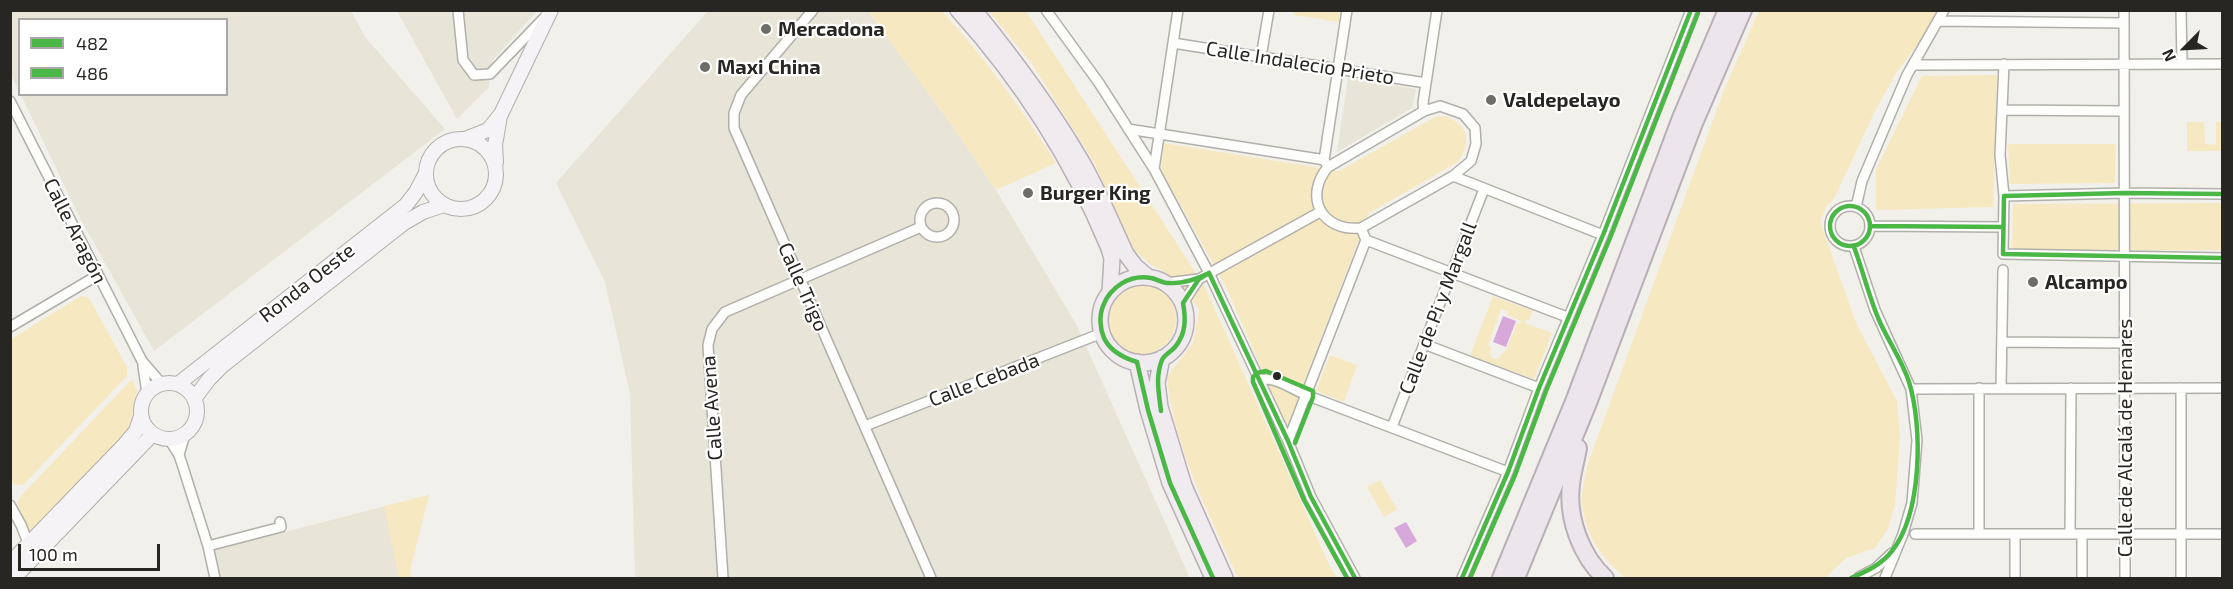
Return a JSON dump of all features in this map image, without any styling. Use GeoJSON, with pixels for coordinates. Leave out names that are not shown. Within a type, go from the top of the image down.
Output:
{"type":"FeatureCollection","features":[{"type":"Feature","properties":{"kind":"highway"},"geometry":{"type":"LineString","coordinates":[[1500,579],[1575,399],[1682,118],[1727,10]]}},
{"type":"Feature","properties":{"kind":"highway"},"geometry":{"type":"LineString","coordinates":[[1516,579],[1588,403],[1694,123],[1743,10]]}},
{"type":"Feature","properties":{"kind":"highway"},"geometry":{"type":"LineString","coordinates":[[1588,403],[1570,486],[1571,504],[1577,536],[1586,556],[1605,579]]}},
{"type":"Feature","properties":{"kind":"main road"},"geometry":{"type":"LineString","coordinates":[[501,114],[495,145],[496,182],[492,192],[485,201],[465,210],[444,205],[430,191],[426,173],[428,161],[434,151],[443,144],[488,130],[501,114],[551,10]]}},
{"type":"Feature","properties":{"kind":"main road"},"geometry":{"type":"LineString","coordinates":[[958,10],[1011,74],[1068,163],[1108,246],[1112,258],[1110,292],[1101,310],[1102,333],[1107,344],[1125,359],[1150,362],[1162,358],[1173,351],[1181,341],[1186,316],[1183,303],[1166,283],[1148,277],[1126,254],[1082,161],[1021,69],[974,10]]}},
{"type":"Feature","properties":{"kind":"main road"},"geometry":{"type":"LineString","coordinates":[[465,139],[476,142],[486,149],[497,171]]}},
{"type":"Feature","properties":{"kind":"main road","name":"Ronda Oeste"},"geometry":{"type":"LineString","coordinates":[[178,384],[406,205],[426,173]]}},
{"type":"Feature","properties":{"kind":"main road","name":"Ronda Oeste"},"geometry":{"type":"LineString","coordinates":[[194,399],[222,366],[404,223],[423,212],[444,205]]}},
{"type":"Feature","properties":{"kind":"main road"},"geometry":{"type":"LineString","coordinates":[[1110,292],[1121,283],[1134,278],[1148,277]]}},
{"type":"Feature","properties":{"kind":"main road"},"geometry":{"type":"LineString","coordinates":[[1162,358],[1156,383],[1160,407],[1184,486],[1225,579]]}},
{"type":"Feature","properties":{"kind":"main road"},"geometry":{"type":"LineString","coordinates":[[1137,362],[1148,410],[1170,483],[1213,579]]}},
{"type":"Feature","properties":{"kind":"main road"},"geometry":{"type":"LineString","coordinates":[[10,563],[136,431],[143,400],[147,393],[161,384],[178,384],[190,393],[197,409],[192,427],[185,434],[169,439],[153,434],[141,416]]}},
{"type":"Feature","properties":{"kind":"main road"},"geometry":{"type":"LineString","coordinates":[[14,579],[153,434]]}},
{"type":"Feature","properties":{"kind":"street"},"geometry":{"type":"LineString","coordinates":[[458,10],[463,60],[474,75],[490,74],[551,10]]}},
{"type":"Feature","properties":{"kind":"street","name":"Calle Trigo"},"geometry":{"type":"LineString","coordinates":[[813,10],[741,94],[734,114],[734,128],[931,579]]}},
{"type":"Feature","properties":{"kind":"street"},"geometry":{"type":"LineString","coordinates":[[1046,10],[1099,84],[1154,169],[1209,273],[1288,441],[1311,497],[1355,579]]}},
{"type":"Feature","properties":{"kind":"street"},"geometry":{"type":"LineString","coordinates":[[1154,169],[1178,10]]}},
{"type":"Feature","properties":{"kind":"street"},"geometry":{"type":"LineString","coordinates":[[1261,57],[1269,10]]}},
{"type":"Feature","properties":{"kind":"street"},"geometry":{"type":"LineString","coordinates":[[1128,129],[1326,164],[1424,111],[1440,106],[1456,110],[1469,118],[1477,134],[1475,154],[1471,161],[1453,176],[1361,228],[1344,228],[1332,222],[1320,212],[1316,192],[1326,164],[1347,10]]}},
{"type":"Feature","properties":{"kind":"street"},"geometry":{"type":"LineString","coordinates":[[1424,111],[1423,103],[1437,10]]}},
{"type":"Feature","properties":{"kind":"street"},"geometry":{"type":"LineString","coordinates":[[1462,579],[1508,472],[1567,317],[1603,235],[1690,10]]}},
{"type":"Feature","properties":{"kind":"street"},"geometry":{"type":"LineString","coordinates":[[1856,207],[1862,181],[1912,65],[1944,10]]}},
{"type":"Feature","properties":{"kind":"street","name":"Calle de Alcalá de Henares"},"geometry":{"type":"LineString","coordinates":[[2124,10],[2125,579]]}},
{"type":"Feature","properties":{"kind":"street"},"geometry":{"type":"LineString","coordinates":[[2181,10],[2182,64]]}},
{"type":"Feature","properties":{"kind":"street"},"geometry":{"type":"LineString","coordinates":[[1938,21],[2124,23]]}},
{"type":"Feature","properties":{"kind":"street","name":"Calle Indalecio Prieto"},"geometry":{"type":"LineString","coordinates":[[1173,43],[1426,83]]}},
{"type":"Feature","properties":{"kind":"street"},"geometry":{"type":"LineString","coordinates":[[2004,64],[2000,155],[2004,196],[2003,254],[2223,258]]}},
{"type":"Feature","properties":{"kind":"street"},"geometry":{"type":"LineString","coordinates":[[1912,65],[2223,64]]}},
{"type":"Feature","properties":{"kind":"street","name":"Calle Aragón"},"geometry":{"type":"LineString","coordinates":[[10,101],[14,115],[142,361],[161,384]]}},
{"type":"Feature","properties":{"kind":"street"},"geometry":{"type":"LineString","coordinates":[[2002,110],[2124,111]]}},
{"type":"Feature","properties":{"kind":"street"},"geometry":{"type":"LineString","coordinates":[[1453,176],[1603,235]]}},
{"type":"Feature","properties":{"kind":"street","name":"Calle de Pi y Margall"},"geometry":{"type":"LineString","coordinates":[[1392,427],[1484,189]]}},
{"type":"Feature","properties":{"kind":"street"},"geometry":{"type":"LineString","coordinates":[[2004,196],[2125,193],[2223,195]]}},
{"type":"Feature","properties":{"kind":"street"},"geometry":{"type":"LineString","coordinates":[[1843,207],[1856,207],[1866,214],[1870,226],[1866,239],[1854,247],[1841,245],[1835,241],[1830,228],[1833,215],[1843,207]]}},
{"type":"Feature","properties":{"kind":"street"},"geometry":{"type":"LineString","coordinates":[[1166,283],[1199,279],[1320,212]]}},
{"type":"Feature","properties":{"kind":"street"},"geometry":{"type":"LineString","coordinates":[[1870,226],[2003,227]]}},
{"type":"Feature","properties":{"kind":"street","name":"Calle Avena"},"geometry":{"type":"LineString","coordinates":[[723,579],[708,345],[712,329],[725,312],[921,227]]}},
{"type":"Feature","properties":{"kind":"street"},"geometry":{"type":"LineString","coordinates":[[1288,441],[1366,240],[1361,228]]}},
{"type":"Feature","properties":{"kind":"street"},"geometry":{"type":"LineString","coordinates":[[1366,240],[1567,317]]}},
{"type":"Feature","properties":{"kind":"street"},"geometry":{"type":"LineString","coordinates":[[1854,247],[1875,310],[1911,389],[1917,440],[1912,503],[1886,579]]}},
{"type":"Feature","properties":{"kind":"street"},"geometry":{"type":"LineString","coordinates":[[2001,388],[2003,270]]}},
{"type":"Feature","properties":{"kind":"street"},"geometry":{"type":"LineString","coordinates":[[10,327],[98,275]]}},
{"type":"Feature","properties":{"kind":"street"},"geometry":{"type":"LineString","coordinates":[[1183,303],[1199,279]]}},
{"type":"Feature","properties":{"kind":"street","name":"Calle Cebada"},"geometry":{"type":"LineString","coordinates":[[865,426],[1102,333]]}},
{"type":"Feature","properties":{"kind":"street"},"geometry":{"type":"LineString","coordinates":[[2002,342],[2124,343]]}},
{"type":"Feature","properties":{"kind":"street"},"geometry":{"type":"LineString","coordinates":[[1424,344],[1539,388]]}},
{"type":"Feature","properties":{"kind":"street","name":"Calle Aragón"},"geometry":{"type":"LineString","coordinates":[[142,361],[147,393]]}},
{"type":"Feature","properties":{"kind":"street"},"geometry":{"type":"LineString","coordinates":[[1260,380],[1265,378],[1276,381],[1306,395],[1508,472]]}},
{"type":"Feature","properties":{"kind":"street"},"geometry":{"type":"LineString","coordinates":[[1978,388],[1979,534]]}},
{"type":"Feature","properties":{"kind":"street"},"geometry":{"type":"LineString","coordinates":[[2070,534],[2071,388]]}},
{"type":"Feature","properties":{"kind":"street"},"geometry":{"type":"LineString","coordinates":[[2181,388],[2181,579]]}},
{"type":"Feature","properties":{"kind":"street"},"geometry":{"type":"LineString","coordinates":[[1911,389],[2223,388]]}},
{"type":"Feature","properties":{"kind":"street"},"geometry":{"type":"LineString","coordinates":[[179,455],[185,434]]}},
{"type":"Feature","properties":{"kind":"street"},"geometry":{"type":"LineString","coordinates":[[169,439],[179,455],[208,546],[215,579]]}},
{"type":"Feature","properties":{"kind":"street"},"geometry":{"type":"LineString","coordinates":[[10,505],[29,545]]}},
{"type":"Feature","properties":{"kind":"street"},"geometry":{"type":"LineString","coordinates":[[208,546],[281,527],[280,522]]}},
{"type":"Feature","properties":{"kind":"street"},"geometry":{"type":"LineString","coordinates":[[1915,534],[2223,534]]}},
{"type":"Feature","properties":{"kind":"street"},"geometry":{"type":"LineString","coordinates":[[2014,534],[2014,579]]}},
{"type":"Feature","properties":{"kind":"street"},"geometry":{"type":"LineString","coordinates":[[2082,534],[2082,579]]}},
{"type":"Feature","properties":{"kind":"street"},"geometry":{"type":"LineString","coordinates":[[1860,578],[1889,557],[1900,541]]}},
{"type":"Feature","properties":{"kind":"shaded area"},"geometry":{"type":"Polygon","coordinates":[[[11,10],[351,11],[365,37],[445,129],[154,351],[80,218],[21,96],[228,96],[228,18],[18,18],[18,90],[11,73],[11,10]]]}},
{"type":"Feature","properties":{"kind":"shaded area"},"geometry":{"type":"Polygon","coordinates":[[[538,10],[492,61],[489,87],[457,119],[397,11],[538,10]]]}},
{"type":"Feature","properties":{"kind":"shaded area"},"geometry":{"type":"Polygon","coordinates":[[[1294,10],[1340,10],[1339,22],[1293,15],[1294,10]]]}},
{"type":"Feature","properties":{"kind":"shaded area"},"geometry":{"type":"Polygon","coordinates":[[[708,11],[868,11],[996,190],[1076,324],[1190,578],[635,578],[630,394],[605,282],[556,183],[708,11]]]}},
{"type":"Feature","properties":{"kind":"shaded area"},"geometry":{"type":"Polygon","coordinates":[[[868,11],[942,11],[1002,84],[1056,163],[996,190],[868,11]]]}},
{"type":"Feature","properties":{"kind":"shaded area"},"geometry":{"type":"Polygon","coordinates":[[[989,11],[1026,11],[1205,287],[1337,578],[1238,578],[1185,455],[1171,403],[1167,377],[1193,343],[1199,309],[1164,272],[1150,264],[1133,249],[1095,165],[1082,143],[1032,64],[989,11]]]}},
{"type":"Feature","properties":{"kind":"shaded area"},"geometry":{"type":"Polygon","coordinates":[[[1759,11],[1937,11],[1921,40],[1896,73],[1874,113],[1835,197],[1826,207],[1820,221],[1856,323],[1897,401],[1900,437],[1895,504],[1888,529],[1875,548],[1846,558],[1825,578],[1625,578],[1602,554],[1587,526],[1582,498],[1587,466],[1724,90],[1759,11]]]}},
{"type":"Feature","properties":{"kind":"shaded area"},"geometry":{"type":"Polygon","coordinates":[[[1997,75],[1993,207],[1876,210],[1876,169],[1922,76],[1997,75]]]}},
{"type":"Feature","properties":{"kind":"shaded area"},"geometry":{"type":"Polygon","coordinates":[[[1348,78],[1416,89],[1412,108],[1337,152],[1348,78]]]}},
{"type":"Feature","properties":{"kind":"shaded area"},"geometry":{"type":"Polygon","coordinates":[[[1445,116],[1459,124],[1466,135],[1462,155],[1458,162],[1369,213],[1287,427],[1226,287],[1161,170],[1164,143],[1339,171],[1435,117],[1445,116]]]}},
{"type":"Feature","properties":{"kind":"shaded area"},"geometry":{"type":"Polygon","coordinates":[[[2187,122],[2204,122],[2205,144],[2216,145],[2216,122],[2222,122],[2222,151],[2187,151],[2187,122]]]}},
{"type":"Feature","properties":{"kind":"shaded area"},"geometry":{"type":"Polygon","coordinates":[[[2008,144],[2115,144],[2115,183],[2010,184],[2008,144]]]}},
{"type":"Feature","properties":{"kind":"shaded area"},"geometry":{"type":"Polygon","coordinates":[[[2222,203],[2222,250],[2012,251],[2013,204],[2222,203]]]}},
{"type":"Feature","properties":{"kind":"shaded area"},"geometry":{"type":"Polygon","coordinates":[[[1141,284],[1154,287],[1166,294],[1173,306],[1176,319],[1173,332],[1166,344],[1154,351],[1141,354],[1128,351],[1116,344],[1109,332],[1106,319],[1109,306],[1116,294],[1128,287],[1141,284]]]}},
{"type":"Feature","properties":{"kind":"shaded area"},"geometry":{"type":"Polygon","coordinates":[[[81,296],[89,298],[127,367],[127,376],[23,485],[14,484],[10,478],[11,339],[81,296]]]}},
{"type":"Feature","properties":{"kind":"shaded area"},"geometry":{"type":"Polygon","coordinates":[[[1493,296],[1533,311],[1525,323],[1552,333],[1534,379],[1470,356],[1493,296]],[[1501,309],[1488,346],[1491,347],[1490,356],[1494,359],[1498,359],[1506,351],[1517,323],[1520,324],[1521,321],[1507,315],[1508,311],[1501,309]]]}},
{"type":"Feature","properties":{"kind":"shaded area"},"geometry":{"type":"Polygon","coordinates":[[[1503,316],[1516,321],[1506,347],[1493,342],[1503,316]]]}},
{"type":"Feature","properties":{"kind":"shaded area"},"geometry":{"type":"Polygon","coordinates":[[[1330,355],[1357,365],[1344,402],[1316,391],[1330,355]]]}},
{"type":"Feature","properties":{"kind":"shaded area"},"geometry":{"type":"Polygon","coordinates":[[[132,379],[137,391],[130,431],[30,535],[17,503],[21,496],[132,379]]]}},
{"type":"Feature","properties":{"kind":"shaded area"},"geometry":{"type":"Polygon","coordinates":[[[1380,480],[1397,509],[1384,517],[1367,487],[1380,480]]]}},
{"type":"Feature","properties":{"kind":"shaded area"},"geometry":{"type":"Polygon","coordinates":[[[429,495],[410,570],[411,578],[220,578],[214,550],[429,495]]]}},
{"type":"Feature","properties":{"kind":"shaded area"},"geometry":{"type":"Polygon","coordinates":[[[429,495],[410,570],[411,578],[399,578],[384,506],[429,495]]]}},
{"type":"Feature","properties":{"kind":"shaded area"},"geometry":{"type":"Polygon","coordinates":[[[1406,522],[1417,541],[1406,548],[1394,528],[1406,522]]]}},
{"type":"Feature","properties":{"kind":"transit line","name":"482"},"geometry":{"type":"LineString","coordinates":[[1462,578],[1508,472],[1539,388],[1603,235],[1691,10]]}},
{"type":"Feature","properties":{"kind":"transit line","name":"486"},"geometry":{"type":"LineString","coordinates":[[1470,578],[1515,475],[1546,391],[1610,238],[1698,13]]}},
{"type":"Feature","properties":{"kind":"transit line","name":"482"},"geometry":{"type":"LineString","coordinates":[[2222,194],[2125,193],[2004,196],[2003,254],[2222,258]]}},
{"type":"Feature","properties":{"kind":"transit line","name":"482"},"geometry":{"type":"LineString","coordinates":[[1850,206],[1858,207],[1864,212],[1869,218],[1870,226],[1869,234],[1864,240],[1858,245],[1850,246],[1842,245],[1836,240],[1831,234],[1830,226],[1831,218],[1836,212],[1842,207],[1850,206]]}},
{"type":"Feature","properties":{"kind":"transit line","name":"482"},"geometry":{"type":"LineString","coordinates":[[1870,226],[2003,227]]}},
{"type":"Feature","properties":{"kind":"transit line","name":"482"},"geometry":{"type":"LineString","coordinates":[[1851,578],[1883,560],[1902,535],[1914,493],[1918,445],[1914,401],[1909,382],[1875,311],[1854,247]]}},
{"type":"Feature","properties":{"kind":"transit line","name":"482"},"geometry":{"type":"LineString","coordinates":[[1209,273],[1179,283],[1166,283],[1143,277],[1128,280],[1110,293],[1102,310],[1100,322],[1104,338],[1110,347],[1122,356],[1137,362],[1148,410],[1170,483],[1213,578]]}},
{"type":"Feature","properties":{"kind":"transit line","name":"482"},"geometry":{"type":"LineString","coordinates":[[1209,273],[1288,441],[1311,497],[1355,578]]}},
{"type":"Feature","properties":{"kind":"transit line","name":"482"},"geometry":{"type":"LineString","coordinates":[[1161,411],[1158,379],[1162,360],[1175,347],[1183,332],[1185,321],[1183,303],[1199,279],[1209,273]]}},
{"type":"Feature","properties":{"kind":"transit line","name":"486"},"geometry":{"type":"LineString","coordinates":[[1295,443],[1313,397],[1313,391],[1266,371],[1257,373],[1253,377],[1253,382],[1304,500],[1347,578]]}},
{"type":"Feature","properties":{"kind":"place","name":"Mercadona"},"geometry":{"type":"Point","coordinates":[766,29]}},
{"type":"Feature","properties":{"kind":"place","name":"Maxi China"},"geometry":{"type":"Point","coordinates":[705,67]}},
{"type":"Feature","properties":{"kind":"place","name":"Valdepelayo"},"geometry":{"type":"Point","coordinates":[1491,100]}},
{"type":"Feature","properties":{"kind":"place","name":"Burger King"},"geometry":{"type":"Point","coordinates":[1028,193]}},
{"type":"Feature","properties":{"kind":"place","name":"Alcampo"},"geometry":{"type":"Point","coordinates":[2033,282]}}]}
